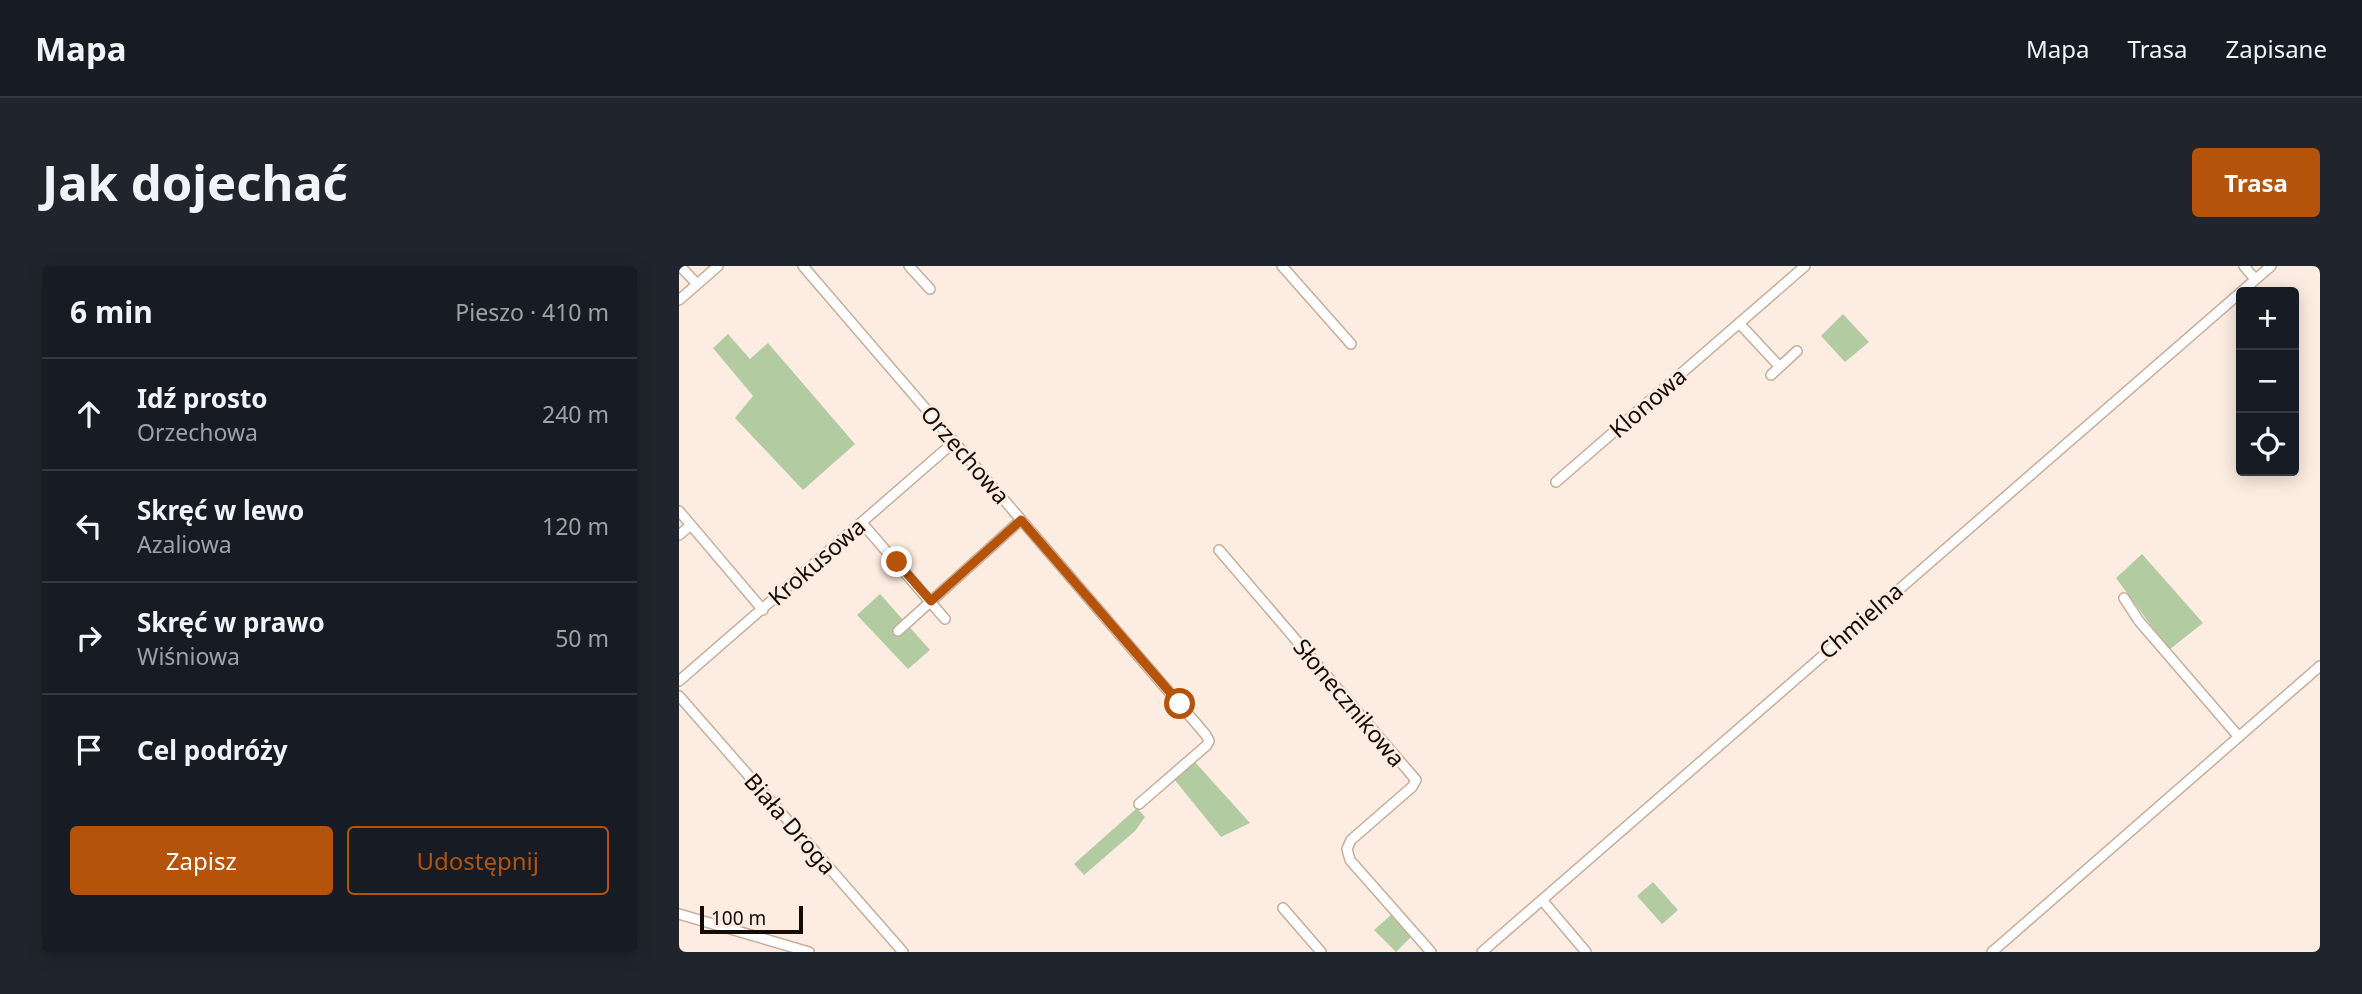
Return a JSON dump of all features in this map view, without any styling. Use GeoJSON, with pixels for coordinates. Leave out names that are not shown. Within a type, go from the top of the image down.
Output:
{"type":"FeatureCollection","features":[{"type":"Feature","properties":{"kind":"street"},"geometry":{"type":"LineString","coordinates":[[680,266],[697,284]]}},
{"type":"Feature","properties":{"kind":"street"},"geometry":{"type":"LineString","coordinates":[[679,300],[717,266]]}},
{"type":"Feature","properties":{"kind":"street","name":"Orzechowa"},"geometry":{"type":"LineString","coordinates":[[803,266],[1209,741],[1139,804]]}},
{"type":"Feature","properties":{"kind":"street"},"geometry":{"type":"LineString","coordinates":[[909,266],[930,289]]}},
{"type":"Feature","properties":{"kind":"street"},"geometry":{"type":"LineString","coordinates":[[1282,266],[1351,344]]}},
{"type":"Feature","properties":{"kind":"street","name":"Klonowa"},"geometry":{"type":"LineString","coordinates":[[1556,482],[1805,266]]}},
{"type":"Feature","properties":{"kind":"street"},"geometry":{"type":"LineString","coordinates":[[2244,266],[2255,279]]}},
{"type":"Feature","properties":{"kind":"street","name":"Chmielna"},"geometry":{"type":"LineString","coordinates":[[1482,952],[2271,266]]}},
{"type":"Feature","properties":{"kind":"street"},"geometry":{"type":"LineString","coordinates":[[1739,323],[1779,366]]}},
{"type":"Feature","properties":{"kind":"street"},"geometry":{"type":"LineString","coordinates":[[1771,374],[1797,351]]}},
{"type":"Feature","properties":{"kind":"street","name":"Krokusowa"},"geometry":{"type":"LineString","coordinates":[[679,681],[954,442]]}},
{"type":"Feature","properties":{"kind":"street"},"geometry":{"type":"LineString","coordinates":[[679,511],[763,610]]}},
{"type":"Feature","properties":{"kind":"street"},"geometry":{"type":"LineString","coordinates":[[898,631],[1021,520]]}},
{"type":"Feature","properties":{"kind":"street"},"geometry":{"type":"LineString","coordinates":[[862,523],[945,619]]}},
{"type":"Feature","properties":{"kind":"street"},"geometry":{"type":"LineString","coordinates":[[679,535],[691,524]]}},
{"type":"Feature","properties":{"kind":"street","name":"Słonecznikowa"},"geometry":{"type":"LineString","coordinates":[[1219,550],[1416,780],[1412,787],[1350,840],[1347,849],[1350,860],[1431,952]]}},
{"type":"Feature","properties":{"kind":"street"},"geometry":{"type":"LineString","coordinates":[[2124,598],[2139,621],[2239,737]]}},
{"type":"Feature","properties":{"kind":"street"},"geometry":{"type":"LineString","coordinates":[[1991,952],[2320,666]]}},
{"type":"Feature","properties":{"kind":"street","name":"Biała Droga"},"geometry":{"type":"LineString","coordinates":[[679,696],[903,952]]}},
{"type":"Feature","properties":{"kind":"street"},"geometry":{"type":"LineString","coordinates":[[1542,900],[1586,952]]}},
{"type":"Feature","properties":{"kind":"street"},"geometry":{"type":"LineString","coordinates":[[1283,908],[1321,952]]}},
{"type":"Feature","properties":{"kind":"street"},"geometry":{"type":"LineString","coordinates":[[679,914],[809,952]]}},
{"type":"Feature","properties":{"kind":"green space"},"geometry":{"type":"Polygon","coordinates":[[[1843,314],[1869,342],[1845,362],[1821,336],[1843,314]]]}},
{"type":"Feature","properties":{"kind":"green space"},"geometry":{"type":"Polygon","coordinates":[[[728,334],[750,359],[768,343],[855,444],[803,490],[735,418],[753,396],[713,348],[728,334]]]}},
{"type":"Feature","properties":{"kind":"green space"},"geometry":{"type":"Polygon","coordinates":[[[2142,554],[2203,623],[2169,650],[2116,578],[2142,554]]]}},
{"type":"Feature","properties":{"kind":"green space"},"geometry":{"type":"Polygon","coordinates":[[[880,594],[930,650],[908,669],[857,615],[880,594]]]}},
{"type":"Feature","properties":{"kind":"green space"},"geometry":{"type":"Polygon","coordinates":[[[1195,762],[1250,823],[1221,837],[1174,779],[1195,762]]]}},
{"type":"Feature","properties":{"kind":"green space"},"geometry":{"type":"Polygon","coordinates":[[[1137,808],[1145,817],[1135,831],[1084,875],[1074,864],[1137,808]]]}},
{"type":"Feature","properties":{"kind":"green space"},"geometry":{"type":"Polygon","coordinates":[[[1653,882],[1678,910],[1662,924],[1637,896],[1653,882]]]}},
{"type":"Feature","properties":{"kind":"green space"},"geometry":{"type":"Polygon","coordinates":[[[1392,914],[1412,936],[1396,952],[1374,930],[1392,914]]]}},
{"type":"Feature","properties":{"kind":"route"},"geometry":{"type":"LineString","coordinates":[[897,562],[931,601],[1021,520],[1180,704]]}}]}
